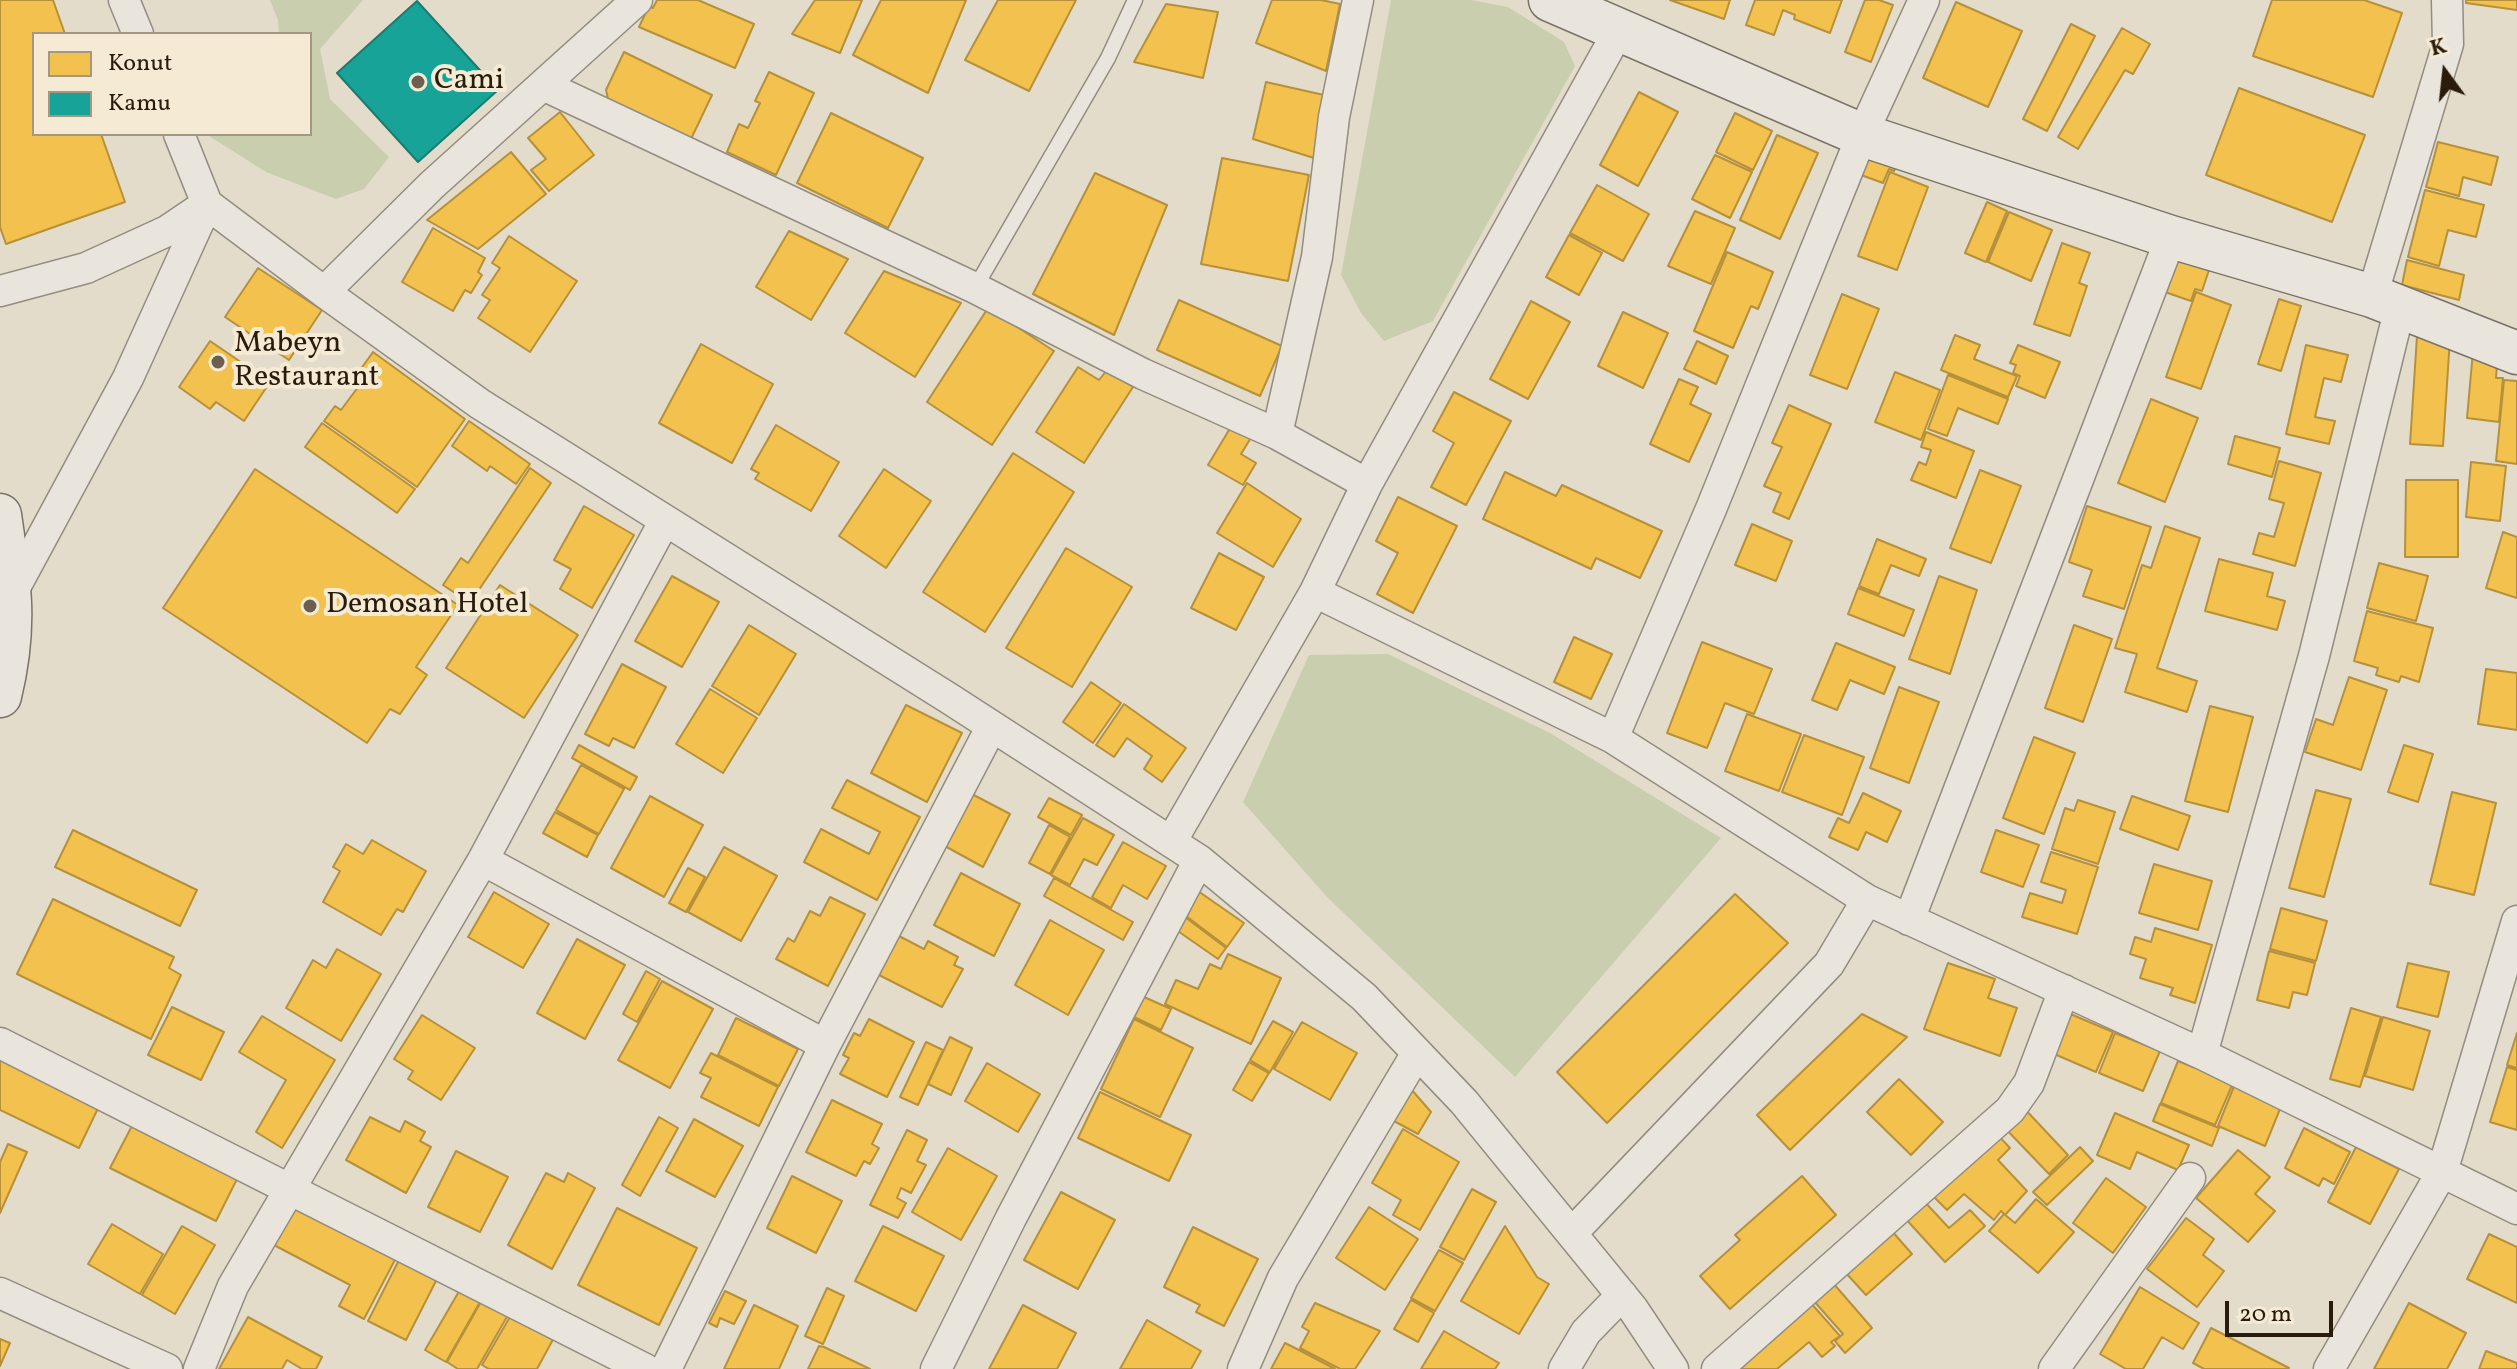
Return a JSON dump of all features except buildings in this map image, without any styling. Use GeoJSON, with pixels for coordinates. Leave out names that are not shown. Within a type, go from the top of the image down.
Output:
{"type":"FeatureCollection","features":[{"type":"Feature","properties":{"kind":"street"},"geometry":{"type":"LineString","coordinates":[[124,0],[137,32]]}},
{"type":"Feature","properties":{"kind":"street"},"geometry":{"type":"LineString","coordinates":[[324,292],[432,185],[637,0]]}},
{"type":"Feature","properties":{"kind":"street"},"geometry":{"type":"LineString","coordinates":[[1277,434],[1317,257],[1334,117],[1358,0]]}},
{"type":"Feature","properties":{"kind":"street"},"geometry":{"type":"LineString","coordinates":[[1550,0],[1862,135],[2171,237],[2386,301],[2517,353]]}},
{"type":"Feature","properties":{"kind":"street"},"geometry":{"type":"LineString","coordinates":[[1613,738],[1711,509],[1862,135],[1924,0]]}},
{"type":"Feature","properties":{"kind":"street"},"geometry":{"type":"LineString","coordinates":[[2202,1054],[2314,656],[2386,301],[2448,44],[2447,0]]}},
{"type":"Feature","properties":{"kind":"street"},"geometry":{"type":"LineString","coordinates":[[1171,842],[1315,592],[1367,484],[1618,32]]}},
{"type":"Feature","properties":{"kind":"street"},"geometry":{"type":"LineString","coordinates":[[543,85],[975,288],[1143,374],[1277,434],[1367,484]]}},
{"type":"Feature","properties":{"kind":"street"},"geometry":{"type":"LineString","coordinates":[[180,136],[207,204],[480,404],[1199,860],[1364,997],[1464,1102],[1622,1295],[1673,1369]]}},
{"type":"Feature","properties":{"kind":"street"},"geometry":{"type":"LineString","coordinates":[[0,291],[86,268],[167,231],[207,204]]}},
{"type":"Feature","properties":{"kind":"street"},"geometry":{"type":"LineString","coordinates":[[12,593],[128,378],[207,204]]}},
{"type":"Feature","properties":{"kind":"street"},"geometry":{"type":"LineString","coordinates":[[1909,920],[2171,237]]}},
{"type":"Feature","properties":{"kind":"street"},"geometry":{"type":"LineString","coordinates":[[0,515],[12,593],[11,638],[0,696]]}},
{"type":"Feature","properties":{"kind":"street"},"geometry":{"type":"LineString","coordinates":[[199,1369],[233,1286],[483,860],[665,520]]}},
{"type":"Feature","properties":{"kind":"street"},"geometry":{"type":"LineString","coordinates":[[1315,592],[1613,738],[1867,900],[2202,1054],[2517,1209]]}},
{"type":"Feature","properties":{"kind":"street"},"geometry":{"type":"LineString","coordinates":[[666,1369],[825,1045],[992,726]]}},
{"type":"Feature","properties":{"kind":"street"},"geometry":{"type":"LineString","coordinates":[[483,860],[825,1045]]}},
{"type":"Feature","properties":{"kind":"street"},"geometry":{"type":"LineString","coordinates":[[936,1369],[1011,1218],[1199,860]]}},
{"type":"Feature","properties":{"kind":"street"},"geometry":{"type":"LineString","coordinates":[[1572,1233],[1829,964],[1867,900]]}},
{"type":"Feature","properties":{"kind":"street"},"geometry":{"type":"LineString","coordinates":[[2329,1369],[2442,1172],[2517,921]]}},
{"type":"Feature","properties":{"kind":"street"},"geometry":{"type":"LineString","coordinates":[[1717,1369],[2010,1110],[2029,1083],[2064,990]]}},
{"type":"Feature","properties":{"kind":"street"},"geometry":{"type":"LineString","coordinates":[[0,1043],[645,1369]]}},
{"type":"Feature","properties":{"kind":"street"},"geometry":{"type":"LineString","coordinates":[[1243,1369],[1283,1278],[1417,1053]]}},
{"type":"Feature","properties":{"kind":"street"},"geometry":{"type":"LineString","coordinates":[[2054,1369],[2190,1178]]}},
{"type":"Feature","properties":{"kind":"street"},"geometry":{"type":"LineString","coordinates":[[0,1293],[167,1369]]}},
{"type":"Feature","properties":{"kind":"street"},"geometry":{"type":"LineString","coordinates":[[1564,1369],[1586,1332],[1622,1295]]}},
{"type":"Feature","properties":{"kind":"lane"},"geometry":{"type":"LineString","coordinates":[[975,288],[1108,58],[1135,0]]}},
{"type":"Feature","properties":{"kind":"green space"},"geometry":{"type":"Polygon","coordinates":[[[270,0],[363,0],[320,49],[330,99],[389,157],[364,189],[336,199],[266,172],[209,136],[312,136],[312,32],[279,32],[270,0]]]}},
{"type":"Feature","properties":{"kind":"green space"},"geometry":{"type":"Polygon","coordinates":[[[1391,0],[1471,0],[1508,7],[1564,42],[1575,66],[1433,321],[1384,341],[1361,313],[1341,275],[1391,0]]]}},
{"type":"Feature","properties":{"kind":"green space"},"geometry":{"type":"Polygon","coordinates":[[[1388,654],[1550,733],[1721,838],[1515,1077],[1327,897],[1243,802],[1309,655],[1388,654]]]}},
{"type":"Feature","properties":{"kind":"place","name":"Cami"},"geometry":{"type":"Point","coordinates":[418,82]}},
{"type":"Feature","properties":{"kind":"place","name":"Mabeyn Restaurant"},"geometry":{"type":"Point","coordinates":[218,362]}},
{"type":"Feature","properties":{"kind":"place","name":"Demosan Hotel"},"geometry":{"type":"Point","coordinates":[310,606]}}]}
